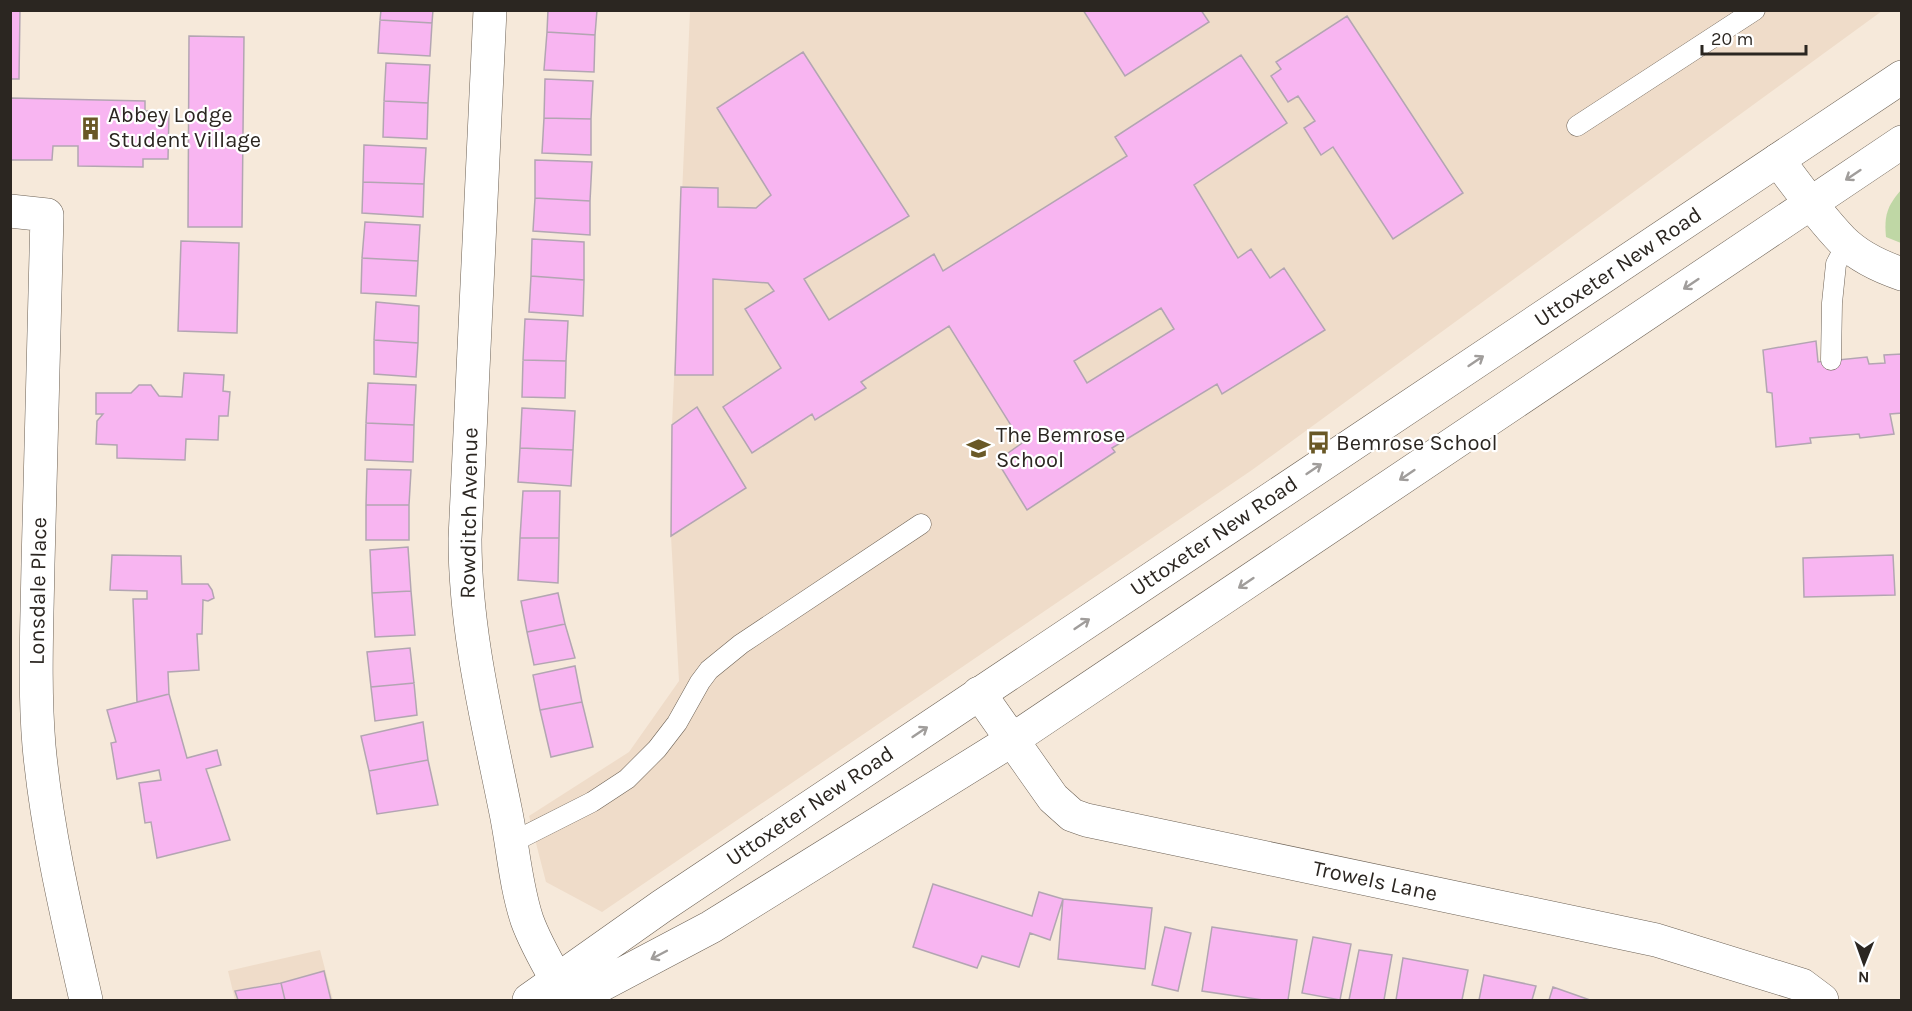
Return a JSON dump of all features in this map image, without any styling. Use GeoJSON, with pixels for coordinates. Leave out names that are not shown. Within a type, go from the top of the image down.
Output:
{"type":"FeatureCollection","features":[{"type":"Feature","properties":{"kind":"main road","name":"Rowditch Avenue"},"geometry":{"type":"LineString","coordinates":[[490,10],[466,516],[465,572],[468,611],[521,899],[536,942],[566,993]]}},
{"type":"Feature","properties":{"kind":"main road","name":"Uttoxeter New Road"},"geometry":{"type":"LineString","coordinates":[[566,993],[672,899],[1902,77]]}},
{"type":"Feature","properties":{"kind":"main road","name":"Uttoxeter New Road"},"geometry":{"type":"LineString","coordinates":[[529,1000],[566,993],[711,927],[1012,740],[1902,142]]}},
{"type":"Feature","properties":{"kind":"main road"},"geometry":{"type":"LineString","coordinates":[[1778,160],[1811,204],[1847,243],[1884,268],[1902,274]]}},
{"type":"Feature","properties":{"kind":"main road","name":"Lonsdale Place"},"geometry":{"type":"LineString","coordinates":[[10,211],[47,215],[38,542],[37,707],[39,747],[48,813],[62,891],[86,1000]]}},
{"type":"Feature","properties":{"kind":"main road","name":"Trowels Lane"},"geometry":{"type":"LineString","coordinates":[[979,693],[1053,798],[1072,815],[1086,820],[1656,940],[1802,985],[1822,1000]]}},
{"type":"Feature","properties":{"kind":"lane"},"geometry":{"type":"LineString","coordinates":[[1577,126],[1755,10]]}},
{"type":"Feature","properties":{"kind":"lane"},"geometry":{"type":"LineString","coordinates":[[1831,360],[1832,303],[1836,264],[1847,243]]}},
{"type":"Feature","properties":{"kind":"lane"},"geometry":{"type":"LineString","coordinates":[[512,843],[592,802],[627,779],[657,749],[677,723],[709,670],[741,644],[921,524]]}},
{"type":"Feature","properties":{"kind":"shaded area","name":"The Bemrose School"},"geometry":{"type":"Polygon","coordinates":[[[690,11],[1882,11],[1252,470],[602,912],[546,882],[529,816],[629,752],[679,681],[671,536],[672,425],[690,11]]]}},
{"type":"Feature","properties":{"kind":"shaded area"},"geometry":{"type":"Polygon","coordinates":[[[320,950],[333,1000],[235,1000],[228,971],[320,950]]]}},
{"type":"Feature","properties":{"kind":"green space"},"geometry":{"type":"Polygon","coordinates":[[[1901,190],[1901,243],[1886,237],[1885,230],[1886,217],[1892,201],[1901,190]]]}},
{"type":"Feature","properties":{"kind":"building"},"geometry":{"type":"Polygon","coordinates":[[[10,10],[20,10],[19,79],[10,79],[10,10]]]}},
{"type":"Feature","properties":{"kind":"building"},"geometry":{"type":"Polygon","coordinates":[[[381,10],[433,10],[432,23],[380,20],[381,10]]]}},
{"type":"Feature","properties":{"kind":"building"},"geometry":{"type":"Polygon","coordinates":[[[548,10],[597,10],[595,35],[547,32],[548,10]]]}},
{"type":"Feature","properties":{"kind":"building"},"geometry":{"type":"Polygon","coordinates":[[[1083,10],[1201,10],[1209,22],[1125,76],[1083,10]]]}},
{"type":"Feature","properties":{"kind":"building"},"geometry":{"type":"Polygon","coordinates":[[[1347,16],[1463,193],[1393,239],[1333,147],[1321,155],[1304,128],[1315,121],[1298,96],[1288,102],[1271,76],[1281,69],[1276,62],[1347,16]]]}},
{"type":"Feature","properties":{"kind":"building"},"geometry":{"type":"Polygon","coordinates":[[[380,20],[432,23],[430,56],[378,53],[380,20]]]}},
{"type":"Feature","properties":{"kind":"building"},"geometry":{"type":"Polygon","coordinates":[[[547,32],[595,35],[594,72],[544,70],[547,32]]]}},
{"type":"Feature","properties":{"kind":"building"},"geometry":{"type":"Polygon","coordinates":[[[189,36],[244,37],[242,227],[188,227],[189,36]]]}},
{"type":"Feature","properties":{"kind":"building"},"geometry":{"type":"Polygon","coordinates":[[[803,52],[909,216],[804,279],[829,320],[934,254],[943,271],[1127,156],[1115,137],[1241,55],[1287,123],[1194,185],[1238,258],[1251,249],[1270,278],[1284,268],[1325,330],[1222,394],[1217,384],[1112,448],[1115,452],[1027,510],[997,461],[1022,443],[949,326],[861,382],[866,388],[815,420],[812,414],[752,453],[723,407],[781,368],[745,309],[774,291],[768,283],[713,279],[713,375],[675,375],[681,187],[718,188],[718,207],[756,208],[771,195],[717,108],[803,52]],[[1161,308],[1074,361],[1087,383],[1174,329],[1161,308]]]}},
{"type":"Feature","properties":{"kind":"building"},"geometry":{"type":"Polygon","coordinates":[[[386,63],[430,65],[428,103],[384,101],[386,63]]]}},
{"type":"Feature","properties":{"kind":"building"},"geometry":{"type":"Polygon","coordinates":[[[545,79],[593,81],[591,119],[544,118],[545,79]]]}},
{"type":"Feature","properties":{"kind":"building","name":"Abbey Lodge Student Village"},"geometry":{"type":"Polygon","coordinates":[[[10,98],[145,101],[145,111],[169,111],[168,159],[143,159],[143,167],[78,166],[78,146],[53,146],[52,160],[10,160],[10,98]]]}},
{"type":"Feature","properties":{"kind":"building"},"geometry":{"type":"Polygon","coordinates":[[[384,101],[428,103],[427,139],[383,137],[384,101]]]}},
{"type":"Feature","properties":{"kind":"building"},"geometry":{"type":"Polygon","coordinates":[[[544,118],[591,119],[591,155],[542,153],[544,118]]]}},
{"type":"Feature","properties":{"kind":"building"},"geometry":{"type":"Polygon","coordinates":[[[364,145],[426,148],[424,184],[363,182],[364,145]]]}},
{"type":"Feature","properties":{"kind":"building"},"geometry":{"type":"Polygon","coordinates":[[[535,160],[592,162],[590,201],[535,198],[535,160]]]}},
{"type":"Feature","properties":{"kind":"building"},"geometry":{"type":"Polygon","coordinates":[[[363,182],[424,184],[423,217],[362,213],[363,182]]]}},
{"type":"Feature","properties":{"kind":"building"},"geometry":{"type":"Polygon","coordinates":[[[535,198],[590,201],[590,235],[533,231],[535,198]]]}},
{"type":"Feature","properties":{"kind":"building"},"geometry":{"type":"Polygon","coordinates":[[[365,222],[420,225],[418,261],[362,258],[365,222]]]}},
{"type":"Feature","properties":{"kind":"building"},"geometry":{"type":"Polygon","coordinates":[[[532,239],[584,242],[584,280],[531,276],[532,239]]]}},
{"type":"Feature","properties":{"kind":"building"},"geometry":{"type":"Polygon","coordinates":[[[181,241],[239,243],[237,333],[178,331],[181,241]]]}},
{"type":"Feature","properties":{"kind":"building"},"geometry":{"type":"Polygon","coordinates":[[[362,258],[418,261],[416,296],[361,293],[362,258]]]}},
{"type":"Feature","properties":{"kind":"building"},"geometry":{"type":"Polygon","coordinates":[[[531,276],[584,280],[583,316],[529,312],[531,276]]]}},
{"type":"Feature","properties":{"kind":"building"},"geometry":{"type":"Polygon","coordinates":[[[376,302],[419,306],[418,343],[374,340],[376,302]]]}},
{"type":"Feature","properties":{"kind":"building"},"geometry":{"type":"Polygon","coordinates":[[[525,319],[568,321],[566,361],[523,360],[525,319]]]}},
{"type":"Feature","properties":{"kind":"building"},"geometry":{"type":"Polygon","coordinates":[[[374,340],[418,343],[416,377],[374,374],[374,340]]]}},
{"type":"Feature","properties":{"kind":"building"},"geometry":{"type":"Polygon","coordinates":[[[1816,341],[1818,362],[1867,357],[1869,364],[1885,363],[1884,355],[1902,354],[1902,413],[1890,414],[1894,434],[1860,438],[1859,434],[1810,438],[1811,443],[1776,447],[1772,393],[1767,392],[1763,350],[1816,341]]]}},
{"type":"Feature","properties":{"kind":"building"},"geometry":{"type":"Polygon","coordinates":[[[523,360],[566,361],[565,398],[522,397],[523,360]]]}},
{"type":"Feature","properties":{"kind":"building"},"geometry":{"type":"Polygon","coordinates":[[[184,373],[224,375],[223,391],[230,392],[228,416],[219,416],[218,440],[186,439],[185,460],[117,458],[117,445],[96,444],[97,421],[103,414],[96,414],[96,393],[131,393],[139,385],[151,385],[159,396],[182,397],[184,373]]]}},
{"type":"Feature","properties":{"kind":"building"},"geometry":{"type":"Polygon","coordinates":[[[368,383],[416,385],[414,425],[366,423],[368,383]]]}},
{"type":"Feature","properties":{"kind":"building"},"geometry":{"type":"Polygon","coordinates":[[[697,407],[746,488],[671,536],[672,425],[697,407]]]}},
{"type":"Feature","properties":{"kind":"building"},"geometry":{"type":"Polygon","coordinates":[[[522,408],[575,411],[573,450],[520,448],[522,408]]]}},
{"type":"Feature","properties":{"kind":"building"},"geometry":{"type":"Polygon","coordinates":[[[366,423],[414,425],[413,462],[365,460],[366,423]]]}},
{"type":"Feature","properties":{"kind":"building"},"geometry":{"type":"Polygon","coordinates":[[[520,448],[573,450],[571,486],[518,482],[520,448]]]}},
{"type":"Feature","properties":{"kind":"building"},"geometry":{"type":"Polygon","coordinates":[[[367,469],[411,470],[409,505],[366,505],[367,469]]]}},
{"type":"Feature","properties":{"kind":"building"},"geometry":{"type":"Polygon","coordinates":[[[523,491],[560,491],[559,538],[520,538],[523,491]]]}},
{"type":"Feature","properties":{"kind":"building"},"geometry":{"type":"Polygon","coordinates":[[[366,505],[409,505],[409,540],[366,540],[366,505]]]}},
{"type":"Feature","properties":{"kind":"building"},"geometry":{"type":"Polygon","coordinates":[[[520,538],[559,538],[558,583],[518,580],[520,538]]]}},
{"type":"Feature","properties":{"kind":"building"},"geometry":{"type":"Polygon","coordinates":[[[408,547],[411,591],[372,593],[370,550],[408,547]]]}},
{"type":"Feature","properties":{"kind":"building"},"geometry":{"type":"Polygon","coordinates":[[[112,555],[181,556],[182,584],[208,584],[212,590],[214,598],[208,601],[203,600],[202,634],[197,634],[199,670],[168,672],[169,694],[137,702],[133,599],[147,599],[147,591],[110,590],[112,555]]]}},
{"type":"Feature","properties":{"kind":"building"},"geometry":{"type":"Polygon","coordinates":[[[1893,555],[1895,595],[1804,597],[1803,558],[1893,555]]]}},
{"type":"Feature","properties":{"kind":"building"},"geometry":{"type":"Polygon","coordinates":[[[411,591],[415,635],[375,637],[372,593],[411,591]]]}},
{"type":"Feature","properties":{"kind":"building"},"geometry":{"type":"Polygon","coordinates":[[[558,593],[565,624],[527,632],[521,601],[558,593]]]}},
{"type":"Feature","properties":{"kind":"building"},"geometry":{"type":"Polygon","coordinates":[[[565,624],[575,658],[534,665],[527,632],[565,624]]]}},
{"type":"Feature","properties":{"kind":"building"},"geometry":{"type":"Polygon","coordinates":[[[410,648],[414,683],[371,687],[367,652],[410,648]]]}},
{"type":"Feature","properties":{"kind":"building"},"geometry":{"type":"Polygon","coordinates":[[[575,666],[582,702],[540,710],[533,675],[575,666]]]}},
{"type":"Feature","properties":{"kind":"building"},"geometry":{"type":"Polygon","coordinates":[[[414,683],[417,715],[375,721],[371,687],[414,683]]]}},
{"type":"Feature","properties":{"kind":"building"},"geometry":{"type":"Polygon","coordinates":[[[169,694],[187,758],[217,750],[221,765],[206,769],[230,840],[157,858],[151,822],[145,823],[139,783],[161,780],[159,770],[117,779],[111,743],[116,742],[107,710],[169,694]]]}},
{"type":"Feature","properties":{"kind":"building"},"geometry":{"type":"Polygon","coordinates":[[[582,702],[593,747],[551,757],[540,710],[582,702]]]}},
{"type":"Feature","properties":{"kind":"building"},"geometry":{"type":"Polygon","coordinates":[[[423,722],[428,760],[369,771],[361,736],[423,722]]]}},
{"type":"Feature","properties":{"kind":"building"},"geometry":{"type":"Polygon","coordinates":[[[428,760],[438,805],[377,814],[369,771],[428,760]]]}},
{"type":"Feature","properties":{"kind":"building"},"geometry":{"type":"Polygon","coordinates":[[[933,884],[1032,916],[1039,892],[1063,899],[1050,940],[1030,933],[1019,967],[982,956],[977,968],[913,947],[933,884]]]}},
{"type":"Feature","properties":{"kind":"building"},"geometry":{"type":"Polygon","coordinates":[[[1063,899],[1152,908],[1145,969],[1058,959],[1063,899]]]}},
{"type":"Feature","properties":{"kind":"building"},"geometry":{"type":"Polygon","coordinates":[[[1165,927],[1191,933],[1178,991],[1152,985],[1165,927]]]}},
{"type":"Feature","properties":{"kind":"building"},"geometry":{"type":"Polygon","coordinates":[[[1212,927],[1297,940],[1288,1000],[1263,1000],[1202,991],[1212,927]]]}},
{"type":"Feature","properties":{"kind":"building"},"geometry":{"type":"Polygon","coordinates":[[[1313,937],[1351,944],[1340,1000],[1302,993],[1313,937]]]}},
{"type":"Feature","properties":{"kind":"building"},"geometry":{"type":"Polygon","coordinates":[[[1359,950],[1392,955],[1384,1000],[1349,1000],[1359,950]]]}},
{"type":"Feature","properties":{"kind":"building"},"geometry":{"type":"Polygon","coordinates":[[[1403,958],[1468,970],[1462,1000],[1396,1000],[1403,958]]]}},
{"type":"Feature","properties":{"kind":"building"},"geometry":{"type":"Polygon","coordinates":[[[324,971],[331,1000],[285,1000],[281,983],[324,971]]]}},
{"type":"Feature","properties":{"kind":"building"},"geometry":{"type":"Polygon","coordinates":[[[1484,975],[1536,986],[1532,1000],[1479,1000],[1484,975]]]}},
{"type":"Feature","properties":{"kind":"building"},"geometry":{"type":"Polygon","coordinates":[[[281,983],[285,1000],[238,1000],[235,991],[281,983]]]}},
{"type":"Feature","properties":{"kind":"building"},"geometry":{"type":"Polygon","coordinates":[[[1553,987],[1590,1000],[1549,1000],[1553,987]]]}},
{"type":"Feature","properties":{"kind":"place","name":"Abbey Lodge Student Village"},"geometry":{"type":"Point","coordinates":[90,128]}},
{"type":"Feature","properties":{"kind":"place","name":"Bemrose School"},"geometry":{"type":"Point","coordinates":[1318,443]}},
{"type":"Feature","properties":{"kind":"place","name":"The Bemrose School"},"geometry":{"type":"Point","coordinates":[978,448]}}]}
